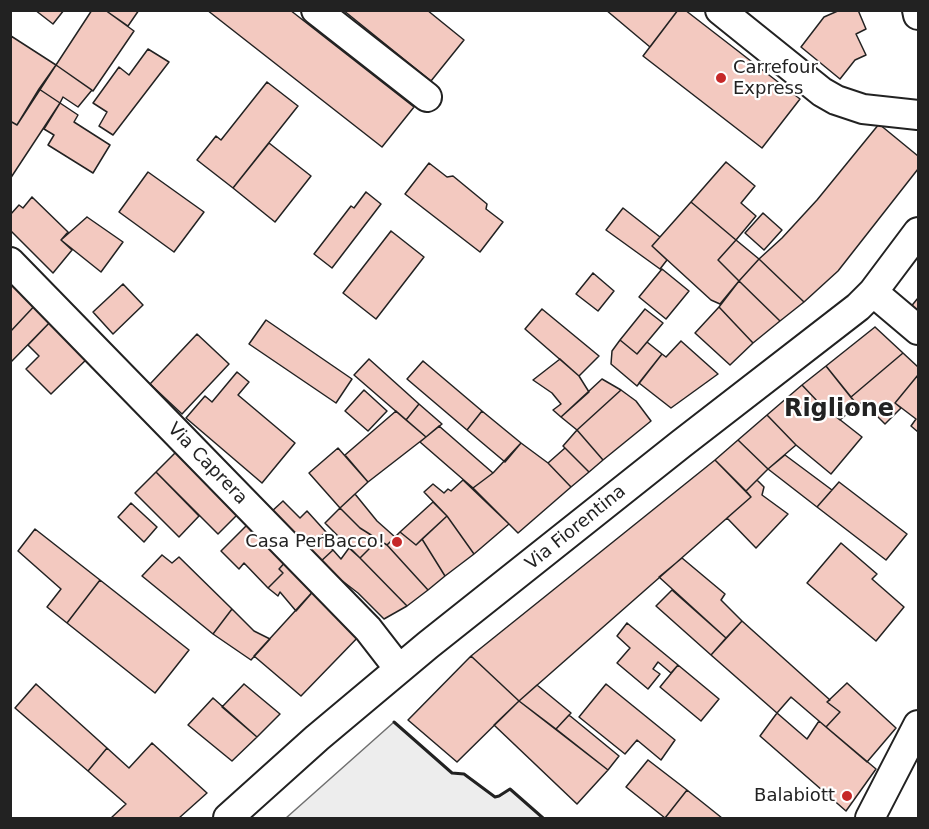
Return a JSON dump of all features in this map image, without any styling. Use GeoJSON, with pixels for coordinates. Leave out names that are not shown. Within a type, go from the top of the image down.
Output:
{"type":"FeatureCollection","features":[{"type":"Feature","properties":{"kind":"street"},"geometry":{"type":"LineString","coordinates":[[316,10],[427,97]]}},
{"type":"Feature","properties":{"kind":"street"},"geometry":{"type":"LineString","coordinates":[[720,10],[822,92],[836,100],[863,109],[918,115]]}},
{"type":"Feature","properties":{"kind":"street","name":"Via Fiorentina"},"geometry":{"type":"LineString","coordinates":[[228,819],[308,746],[399,669],[689,437],[858,307],[873,292],[918,232]]}},
{"type":"Feature","properties":{"kind":"street","name":"Via Caprera"},"geometry":{"type":"LineString","coordinates":[[10,262],[368,629],[399,669]]}},
{"type":"Feature","properties":{"kind":"street"},"geometry":{"type":"LineString","coordinates":[[873,292],[918,330]]}},
{"type":"Feature","properties":{"kind":"street"},"geometry":{"type":"LineString","coordinates":[[870,819],[918,725]]}},
{"type":"Feature","properties":{"kind":"shaded area"},"geometry":{"type":"Polygon","coordinates":[[[394,722],[452,773],[464,774],[495,797],[510,789],[543,818],[286,818],[394,722]]]}},
{"type":"Feature","properties":{"kind":"building"},"geometry":{"type":"Polygon","coordinates":[[[35,10],[64,10],[53,24],[35,10]]]}},
{"type":"Feature","properties":{"kind":"building"},"geometry":{"type":"Polygon","coordinates":[[[92,10],[105,10],[134,31],[93,91],[56,65],[92,10]]]}},
{"type":"Feature","properties":{"kind":"building"},"geometry":{"type":"Polygon","coordinates":[[[105,10],[139,10],[128,26],[105,10]]]}},
{"type":"Feature","properties":{"kind":"building"},"geometry":{"type":"Polygon","coordinates":[[[207,10],[290,10],[414,107],[382,147],[207,10]]]}},
{"type":"Feature","properties":{"kind":"building"},"geometry":{"type":"Polygon","coordinates":[[[343,10],[427,10],[464,40],[431,81],[343,10]]]}},
{"type":"Feature","properties":{"kind":"building"},"geometry":{"type":"Polygon","coordinates":[[[606,10],[678,10],[650,47],[606,10]]]}},
{"type":"Feature","properties":{"kind":"building","name":"Carrefour Express"},"geometry":{"type":"Polygon","coordinates":[[[678,10],[685,10],[800,99],[762,148],[643,56],[678,10]]]}},
{"type":"Feature","properties":{"kind":"building"},"geometry":{"type":"Polygon","coordinates":[[[840,10],[858,10],[866,29],[856,34],[866,55],[855,60],[840,79],[801,47],[824,17],[840,10]]]}},
{"type":"Feature","properties":{"kind":"building"},"geometry":{"type":"Polygon","coordinates":[[[11,36],[56,65],[17,125],[10,121],[11,36]]]}},
{"type":"Feature","properties":{"kind":"building"},"geometry":{"type":"Polygon","coordinates":[[[148,49],[169,62],[113,135],[99,126],[107,112],[93,103],[119,67],[129,75],[148,49]]]}},
{"type":"Feature","properties":{"kind":"building"},"geometry":{"type":"Polygon","coordinates":[[[56,65],[92,90],[78,107],[63,97],[60,103],[39,89],[56,65]]]}},
{"type":"Feature","properties":{"kind":"building"},"geometry":{"type":"Polygon","coordinates":[[[267,82],[298,106],[233,188],[197,160],[216,136],[221,140],[267,82]]]}},
{"type":"Feature","properties":{"kind":"building"},"geometry":{"type":"Polygon","coordinates":[[[39,89],[60,103],[10,179],[10,121],[17,125],[39,89]]]}},
{"type":"Feature","properties":{"kind":"building"},"geometry":{"type":"Polygon","coordinates":[[[60,103],[78,115],[74,122],[110,145],[93,173],[48,145],[54,135],[44,129],[60,103]]]}},
{"type":"Feature","properties":{"kind":"building"},"geometry":{"type":"Polygon","coordinates":[[[879,124],[918,156],[918,169],[838,271],[804,302],[759,259],[817,200],[879,124]]]}},
{"type":"Feature","properties":{"kind":"building"},"geometry":{"type":"Polygon","coordinates":[[[269,143],[311,176],[275,222],[233,188],[269,143]]]}},
{"type":"Feature","properties":{"kind":"building"},"geometry":{"type":"Polygon","coordinates":[[[726,162],[755,186],[741,203],[756,216],[736,240],[691,202],[726,162]]]}},
{"type":"Feature","properties":{"kind":"building"},"geometry":{"type":"Polygon","coordinates":[[[429,163],[447,177],[453,176],[487,204],[486,209],[503,222],[480,252],[405,194],[429,163]]]}},
{"type":"Feature","properties":{"kind":"building"},"geometry":{"type":"Polygon","coordinates":[[[148,172],[204,212],[174,252],[119,212],[148,172]]]}},
{"type":"Feature","properties":{"kind":"building"},"geometry":{"type":"Polygon","coordinates":[[[366,192],[381,204],[332,268],[314,254],[351,206],[354,208],[366,192]]]}},
{"type":"Feature","properties":{"kind":"building"},"geometry":{"type":"Polygon","coordinates":[[[32,197],[68,232],[61,240],[72,250],[53,273],[10,230],[10,215],[19,205],[23,208],[32,197]]]}},
{"type":"Feature","properties":{"kind":"building"},"geometry":{"type":"Polygon","coordinates":[[[691,202],[736,240],[718,260],[739,281],[720,304],[711,300],[652,246],[691,202]]]}},
{"type":"Feature","properties":{"kind":"building"},"geometry":{"type":"Polygon","coordinates":[[[623,208],[660,237],[652,246],[667,260],[660,269],[606,230],[623,208]]]}},
{"type":"Feature","properties":{"kind":"building"},"geometry":{"type":"Polygon","coordinates":[[[763,213],[782,230],[764,250],[745,233],[763,213]]]}},
{"type":"Feature","properties":{"kind":"building"},"geometry":{"type":"Polygon","coordinates":[[[87,217],[123,242],[101,272],[61,240],[87,217]]]}},
{"type":"Feature","properties":{"kind":"building"},"geometry":{"type":"Polygon","coordinates":[[[391,231],[424,257],[376,319],[343,293],[391,231]]]}},
{"type":"Feature","properties":{"kind":"building"},"geometry":{"type":"Polygon","coordinates":[[[736,240],[759,259],[739,281],[718,260],[736,240]]]}},
{"type":"Feature","properties":{"kind":"building"},"geometry":{"type":"Polygon","coordinates":[[[759,259],[804,302],[780,321],[739,281],[759,259]]]}},
{"type":"Feature","properties":{"kind":"building"},"geometry":{"type":"Polygon","coordinates":[[[662,269],[689,291],[666,319],[639,297],[662,269]]]}},
{"type":"Feature","properties":{"kind":"building"},"geometry":{"type":"Polygon","coordinates":[[[10,272],[39,301],[10,332],[10,272]]]}},
{"type":"Feature","properties":{"kind":"building"},"geometry":{"type":"Polygon","coordinates":[[[593,273],[614,291],[598,311],[576,294],[593,273]]]}},
{"type":"Feature","properties":{"kind":"building"},"geometry":{"type":"Polygon","coordinates":[[[739,281],[780,321],[753,343],[719,307],[739,281]]]}},
{"type":"Feature","properties":{"kind":"building"},"geometry":{"type":"Polygon","coordinates":[[[123,284],[143,305],[113,334],[93,312],[123,284]]]}},
{"type":"Feature","properties":{"kind":"building"},"geometry":{"type":"Polygon","coordinates":[[[918,298],[918,317],[909,309],[918,298]]]}},
{"type":"Feature","properties":{"kind":"building"},"geometry":{"type":"Polygon","coordinates":[[[39,301],[55,317],[10,363],[10,332],[39,301]]]}},
{"type":"Feature","properties":{"kind":"building"},"geometry":{"type":"Polygon","coordinates":[[[719,307],[753,343],[730,365],[695,333],[719,307]]]}},
{"type":"Feature","properties":{"kind":"building"},"geometry":{"type":"Polygon","coordinates":[[[542,309],[599,356],[579,376],[525,329],[542,309]]]}},
{"type":"Feature","properties":{"kind":"building"},"geometry":{"type":"Polygon","coordinates":[[[645,309],[663,323],[637,354],[620,340],[645,309]]]}},
{"type":"Feature","properties":{"kind":"building"},"geometry":{"type":"Polygon","coordinates":[[[55,317],[92,354],[51,394],[26,369],[39,356],[28,345],[55,317]]]}},
{"type":"Feature","properties":{"kind":"building"},"geometry":{"type":"Polygon","coordinates":[[[266,320],[352,379],[336,403],[249,344],[266,320]]]}},
{"type":"Feature","properties":{"kind":"building"},"geometry":{"type":"Polygon","coordinates":[[[875,327],[903,353],[851,397],[826,366],[875,327]]]}},
{"type":"Feature","properties":{"kind":"building"},"geometry":{"type":"Polygon","coordinates":[[[197,334],[229,364],[182,414],[150,384],[197,334]]]}},
{"type":"Feature","properties":{"kind":"building"},"geometry":{"type":"Polygon","coordinates":[[[620,340],[637,354],[647,342],[662,354],[637,386],[611,364],[612,351],[620,340]]]}},
{"type":"Feature","properties":{"kind":"building"},"geometry":{"type":"Polygon","coordinates":[[[681,341],[718,374],[671,408],[639,383],[662,354],[666,357],[681,341]]]}},
{"type":"Feature","properties":{"kind":"building"},"geometry":{"type":"Polygon","coordinates":[[[903,353],[918,367],[918,375],[895,403],[901,408],[885,424],[863,402],[857,405],[851,397],[903,353]]]}},
{"type":"Feature","properties":{"kind":"building"},"geometry":{"type":"Polygon","coordinates":[[[369,359],[419,404],[406,420],[354,375],[369,359]]]}},
{"type":"Feature","properties":{"kind":"building"},"geometry":{"type":"Polygon","coordinates":[[[560,359],[579,376],[589,392],[561,417],[553,410],[561,404],[552,393],[533,380],[560,359]]]}},
{"type":"Feature","properties":{"kind":"building"},"geometry":{"type":"Polygon","coordinates":[[[423,361],[482,411],[467,430],[407,379],[423,361]]]}},
{"type":"Feature","properties":{"kind":"building"},"geometry":{"type":"Polygon","coordinates":[[[826,366],[857,405],[840,420],[802,385],[826,366]]]}},
{"type":"Feature","properties":{"kind":"building"},"geometry":{"type":"Polygon","coordinates":[[[237,372],[249,382],[238,395],[295,443],[262,483],[186,418],[205,396],[212,402],[237,372]]]}},
{"type":"Feature","properties":{"kind":"building"},"geometry":{"type":"Polygon","coordinates":[[[918,375],[918,432],[911,426],[916,419],[895,403],[918,375]]]}},
{"type":"Feature","properties":{"kind":"building"},"geometry":{"type":"Polygon","coordinates":[[[602,379],[621,390],[577,430],[561,417],[602,379]]]}},
{"type":"Feature","properties":{"kind":"building"},"geometry":{"type":"Polygon","coordinates":[[[802,385],[820,404],[862,437],[831,474],[796,445],[767,415],[802,385]]]}},
{"type":"Feature","properties":{"kind":"building"},"geometry":{"type":"Polygon","coordinates":[[[364,390],[387,411],[368,431],[345,411],[364,390]]]}},
{"type":"Feature","properties":{"kind":"building"},"geometry":{"type":"Polygon","coordinates":[[[621,390],[636,401],[651,421],[603,460],[577,430],[621,390]]]}},
{"type":"Feature","properties":{"kind":"building"},"geometry":{"type":"Polygon","coordinates":[[[419,404],[442,424],[426,437],[406,420],[419,404]]]}},
{"type":"Feature","properties":{"kind":"building"},"geometry":{"type":"Polygon","coordinates":[[[396,411],[426,437],[368,482],[345,455],[396,411]]]}},
{"type":"Feature","properties":{"kind":"building"},"geometry":{"type":"Polygon","coordinates":[[[482,411],[521,443],[505,462],[467,430],[482,411]]]}},
{"type":"Feature","properties":{"kind":"building"},"geometry":{"type":"Polygon","coordinates":[[[767,415],[796,445],[768,469],[738,440],[767,415]]]}},
{"type":"Feature","properties":{"kind":"building"},"geometry":{"type":"Polygon","coordinates":[[[439,426],[493,473],[473,488],[420,442],[439,426]]]}},
{"type":"Feature","properties":{"kind":"building"},"geometry":{"type":"Polygon","coordinates":[[[577,430],[603,460],[589,472],[563,446],[577,430]]]}},
{"type":"Feature","properties":{"kind":"building"},"geometry":{"type":"Polygon","coordinates":[[[738,440],[768,469],[746,491],[715,460],[738,440]]]}},
{"type":"Feature","properties":{"kind":"building"},"geometry":{"type":"Polygon","coordinates":[[[521,443],[548,463],[571,487],[518,533],[473,488],[493,473],[521,443]]]}},
{"type":"Feature","properties":{"kind":"building"},"geometry":{"type":"Polygon","coordinates":[[[338,448],[368,482],[340,508],[309,473],[338,448]]]}},
{"type":"Feature","properties":{"kind":"building"},"geometry":{"type":"Polygon","coordinates":[[[565,448],[589,472],[571,487],[548,463],[565,448]]]}},
{"type":"Feature","properties":{"kind":"building"},"geometry":{"type":"Polygon","coordinates":[[[176,452],[238,514],[218,534],[156,472],[176,452]]]}},
{"type":"Feature","properties":{"kind":"building"},"geometry":{"type":"Polygon","coordinates":[[[785,455],[832,490],[817,507],[768,469],[785,455]]]}},
{"type":"Feature","properties":{"kind":"building"},"geometry":{"type":"Polygon","coordinates":[[[715,460],[751,497],[519,701],[471,656],[715,460]]]}},
{"type":"Feature","properties":{"kind":"building"},"geometry":{"type":"Polygon","coordinates":[[[156,472],[199,516],[179,537],[135,493],[156,472]]]}},
{"type":"Feature","properties":{"kind":"building"},"geometry":{"type":"Polygon","coordinates":[[[463,480],[509,524],[474,554],[447,516],[424,492],[433,484],[444,493],[448,489],[451,491],[463,480]]]}},
{"type":"Feature","properties":{"kind":"building"},"geometry":{"type":"Polygon","coordinates":[[[757,480],[764,487],[762,495],[788,514],[756,548],[727,518],[751,497],[746,491],[757,480]]]}},
{"type":"Feature","properties":{"kind":"building"},"geometry":{"type":"Polygon","coordinates":[[[839,482],[907,534],[886,560],[817,507],[839,482]]]}},
{"type":"Feature","properties":{"kind":"building"},"geometry":{"type":"Polygon","coordinates":[[[355,494],[377,521],[395,537],[387,545],[360,528],[340,508],[355,494]]]}},
{"type":"Feature","properties":{"kind":"building"},"geometry":{"type":"Polygon","coordinates":[[[283,501],[300,518],[307,511],[326,532],[320,537],[333,550],[319,563],[271,512],[283,501]]]}},
{"type":"Feature","properties":{"kind":"building"},"geometry":{"type":"Polygon","coordinates":[[[433,502],[447,516],[416,545],[400,532],[433,502]]]}},
{"type":"Feature","properties":{"kind":"building"},"geometry":{"type":"Polygon","coordinates":[[[131,503],[157,527],[144,542],[118,517],[131,503]]]}},
{"type":"Feature","properties":{"kind":"building"},"geometry":{"type":"Polygon","coordinates":[[[340,508],[360,528],[378,540],[360,558],[325,523],[340,508]]]}},
{"type":"Feature","properties":{"kind":"building"},"geometry":{"type":"Polygon","coordinates":[[[447,516],[474,554],[445,576],[422,539],[447,516]]]}},
{"type":"Feature","properties":{"kind":"building"},"geometry":{"type":"Polygon","coordinates":[[[251,521],[289,558],[279,569],[283,573],[268,588],[244,563],[239,569],[221,551],[251,521]]]}},
{"type":"Feature","properties":{"kind":"building"},"geometry":{"type":"Polygon","coordinates":[[[35,529],[100,580],[67,623],[47,607],[61,589],[18,551],[35,529]]]}},
{"type":"Feature","properties":{"kind":"building"},"geometry":{"type":"Polygon","coordinates":[[[400,532],[416,545],[422,539],[445,576],[428,590],[387,545],[400,532]]]}},
{"type":"Feature","properties":{"kind":"building"},"geometry":{"type":"Polygon","coordinates":[[[378,540],[387,545],[428,590],[407,606],[360,558],[378,540]]]}},
{"type":"Feature","properties":{"kind":"building"},"geometry":{"type":"Polygon","coordinates":[[[841,543],[877,574],[872,579],[904,607],[876,641],[807,583],[841,543]]]}},
{"type":"Feature","properties":{"kind":"building"},"geometry":{"type":"Polygon","coordinates":[[[349,548],[407,606],[384,619],[358,593],[319,563],[333,550],[341,559],[349,548]]]}},
{"type":"Feature","properties":{"kind":"building"},"geometry":{"type":"Polygon","coordinates":[[[162,555],[172,563],[179,557],[232,609],[213,634],[142,576],[162,555]]]}},
{"type":"Feature","properties":{"kind":"building"},"geometry":{"type":"Polygon","coordinates":[[[289,558],[317,587],[296,611],[280,592],[278,596],[268,588],[283,573],[279,569],[289,558]]]}},
{"type":"Feature","properties":{"kind":"building"},"geometry":{"type":"Polygon","coordinates":[[[682,558],[725,594],[721,600],[742,621],[726,638],[659,577],[682,558]]]}},
{"type":"Feature","properties":{"kind":"building"},"geometry":{"type":"Polygon","coordinates":[[[100,580],[189,650],[155,693],[67,623],[100,580]]]}},
{"type":"Feature","properties":{"kind":"building"},"geometry":{"type":"Polygon","coordinates":[[[317,587],[364,631],[301,696],[254,656],[317,587]]]}},
{"type":"Feature","properties":{"kind":"building"},"geometry":{"type":"Polygon","coordinates":[[[672,590],[726,638],[711,655],[656,606],[672,590]]]}},
{"type":"Feature","properties":{"kind":"building"},"geometry":{"type":"Polygon","coordinates":[[[232,609],[254,631],[270,639],[251,660],[213,634],[232,609]]]}},
{"type":"Feature","properties":{"kind":"building"},"geometry":{"type":"Polygon","coordinates":[[[742,621],[830,700],[827,702],[840,712],[826,727],[791,697],[777,713],[711,655],[742,621]]]}},
{"type":"Feature","properties":{"kind":"building"},"geometry":{"type":"Polygon","coordinates":[[[627,623],[678,665],[671,673],[658,662],[653,669],[660,674],[648,689],[617,663],[630,648],[617,636],[627,623]]]}},
{"type":"Feature","properties":{"kind":"building"},"geometry":{"type":"Polygon","coordinates":[[[471,656],[519,701],[457,762],[408,720],[471,656]]]}},
{"type":"Feature","properties":{"kind":"building"},"geometry":{"type":"Polygon","coordinates":[[[678,665],[719,699],[701,721],[660,687],[678,665]]]}},
{"type":"Feature","properties":{"kind":"building"},"geometry":{"type":"Polygon","coordinates":[[[847,683],[896,728],[867,762],[826,727],[840,712],[827,702],[847,683]]]}},
{"type":"Feature","properties":{"kind":"building"},"geometry":{"type":"Polygon","coordinates":[[[36,684],[107,748],[88,771],[15,708],[36,684]]]}},
{"type":"Feature","properties":{"kind":"building"},"geometry":{"type":"Polygon","coordinates":[[[244,684],[280,714],[257,737],[222,707],[244,684]]]}},
{"type":"Feature","properties":{"kind":"building"},"geometry":{"type":"Polygon","coordinates":[[[606,684],[675,740],[661,760],[637,740],[625,754],[579,717],[606,684]]]}},
{"type":"Feature","properties":{"kind":"building"},"geometry":{"type":"Polygon","coordinates":[[[537,685],[571,713],[556,729],[519,701],[537,685]]]}},
{"type":"Feature","properties":{"kind":"building"},"geometry":{"type":"Polygon","coordinates":[[[213,698],[257,737],[232,761],[188,725],[213,698]]]}},
{"type":"Feature","properties":{"kind":"building"},"geometry":{"type":"Polygon","coordinates":[[[519,701],[608,770],[577,804],[494,725],[519,701]]]}},
{"type":"Feature","properties":{"kind":"building"},"geometry":{"type":"Polygon","coordinates":[[[777,713],[807,739],[819,721],[876,769],[846,811],[760,736],[777,713]]]}},
{"type":"Feature","properties":{"kind":"building"},"geometry":{"type":"Polygon","coordinates":[[[569,715],[619,756],[608,770],[556,729],[569,715]]]}},
{"type":"Feature","properties":{"kind":"building"},"geometry":{"type":"Polygon","coordinates":[[[152,743],[207,793],[179,818],[111,818],[126,804],[88,771],[107,748],[129,768],[152,743]]]}},
{"type":"Feature","properties":{"kind":"building"},"geometry":{"type":"Polygon","coordinates":[[[648,760],[687,790],[665,818],[626,787],[648,760]]]}},
{"type":"Feature","properties":{"kind":"building"},"geometry":{"type":"Polygon","coordinates":[[[687,790],[722,818],[665,818],[687,790]]]}},
{"type":"Feature","properties":{"kind":"wall"},"geometry":{"type":"LineString","coordinates":[[394,722],[452,773],[464,774],[495,797],[510,789],[543,818]]}},
{"type":"Feature","properties":{"kind":"place","name":"Carrefour Express"},"geometry":{"type":"Point","coordinates":[721,78]}},
{"type":"Feature","properties":{"kind":"place","name":"Casa PerBacco!"},"geometry":{"type":"Point","coordinates":[397,542]}},
{"type":"Feature","properties":{"kind":"place","name":"Balabiott"},"geometry":{"type":"Point","coordinates":[847,796]}},
{"type":"Feature","properties":{"kind":"district","name":"Riglione"},"geometry":{"type":"Point","coordinates":[839,410]}}]}
